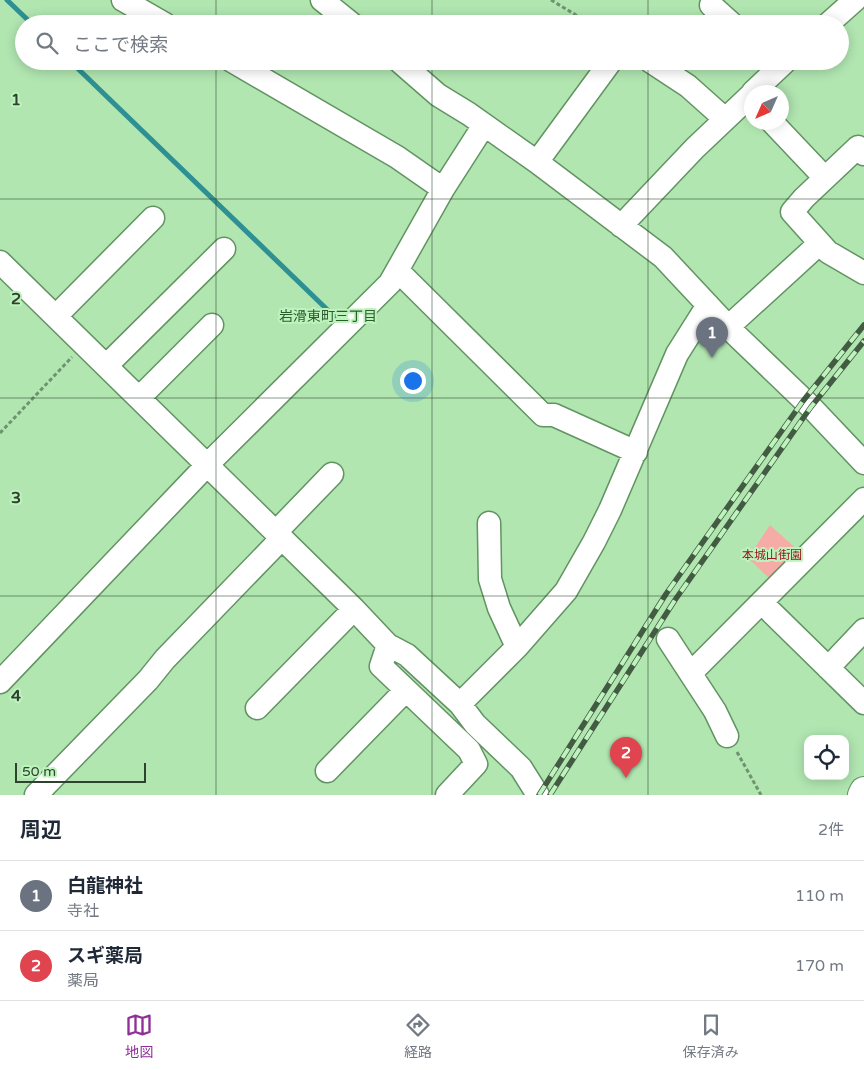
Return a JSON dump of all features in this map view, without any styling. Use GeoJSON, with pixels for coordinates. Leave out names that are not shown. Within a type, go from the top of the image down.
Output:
{"type":"FeatureCollection","features":[{"type":"Feature","properties":{"kind":"main road"},"geometry":{"type":"LineString","coordinates":[[862,795],[864,791]]}},
{"type":"Feature","properties":{"kind":"street"},"geometry":{"type":"LineString","coordinates":[[123,0],[149,15]]}},
{"type":"Feature","properties":{"kind":"street"},"geometry":{"type":"LineString","coordinates":[[322,0],[341,15]]}},
{"type":"Feature","properties":{"kind":"street"},"geometry":{"type":"LineString","coordinates":[[838,15],[855,0]]}},
{"type":"Feature","properties":{"kind":"street"},"geometry":{"type":"LineString","coordinates":[[711,5],[722,15]]}},
{"type":"Feature","properties":{"kind":"street"},"geometry":{"type":"LineString","coordinates":[[247,70],[397,157],[443,188]]}},
{"type":"Feature","properties":{"kind":"street"},"geometry":{"type":"LineString","coordinates":[[409,70],[438,95],[537,162],[662,257],[728,327],[811,407],[864,463]]}},
{"type":"Feature","properties":{"kind":"street"},"geometry":{"type":"LineString","coordinates":[[537,162],[604,70]]}},
{"type":"Feature","properties":{"kind":"street"},"geometry":{"type":"LineString","coordinates":[[664,70],[688,86],[725,119]]}},
{"type":"Feature","properties":{"kind":"street"},"geometry":{"type":"LineString","coordinates":[[761,85],[774,70]]}},
{"type":"Feature","properties":{"kind":"street"},"geometry":{"type":"LineString","coordinates":[[621,226],[725,119],[744,102]]}},
{"type":"Feature","properties":{"kind":"street"},"geometry":{"type":"LineString","coordinates":[[0,682],[208,464],[390,283],[398,272],[443,188],[484,125]]}},
{"type":"Feature","properties":{"kind":"street"},"geometry":{"type":"LineString","coordinates":[[780,130],[825,178]]}},
{"type":"Feature","properties":{"kind":"street"},"geometry":{"type":"LineString","coordinates":[[864,154],[858,147],[792,212],[828,252],[864,273]]}},
{"type":"Feature","properties":{"kind":"street"},"geometry":{"type":"LineString","coordinates":[[56,316],[153,218]]}},
{"type":"Feature","properties":{"kind":"street"},"geometry":{"type":"LineString","coordinates":[[728,327],[819,244]]}},
{"type":"Feature","properties":{"kind":"street"},"geometry":{"type":"LineString","coordinates":[[107,365],[224,249]]}},
{"type":"Feature","properties":{"kind":"street"},"geometry":{"type":"LineString","coordinates":[[0,262],[208,464],[388,645],[408,655],[460,704],[475,724],[520,768],[538,795]]}},
{"type":"Feature","properties":{"kind":"street"},"geometry":{"type":"LineString","coordinates":[[398,272],[543,415],[554,415],[636,452]]}},
{"type":"Feature","properties":{"kind":"street"},"geometry":{"type":"LineString","coordinates":[[460,704],[517,647],[566,591],[610,510],[678,354],[708,305]]}},
{"type":"Feature","properties":{"kind":"street"},"geometry":{"type":"LineString","coordinates":[[140,397],[212,325]]}},
{"type":"Feature","properties":{"kind":"street"},"geometry":{"type":"LineString","coordinates":[[36,795],[148,680],[332,474]]}},
{"type":"Feature","properties":{"kind":"street"},"geometry":{"type":"LineString","coordinates":[[691,673],[864,499]]}},
{"type":"Feature","properties":{"kind":"street"},"geometry":{"type":"LineString","coordinates":[[489,523],[490,579],[517,647]]}},
{"type":"Feature","properties":{"kind":"street"},"geometry":{"type":"LineString","coordinates":[[762,603],[864,703]]}},
{"type":"Feature","properties":{"kind":"street"},"geometry":{"type":"LineString","coordinates":[[257,708],[354,609]]}},
{"type":"Feature","properties":{"kind":"street"},"geometry":{"type":"LineString","coordinates":[[828,668],[864,630]]}},
{"type":"Feature","properties":{"kind":"street"},"geometry":{"type":"LineString","coordinates":[[668,639],[715,711],[727,736]]}},
{"type":"Feature","properties":{"kind":"street"},"geometry":{"type":"LineString","coordinates":[[388,645],[381,666],[469,750],[476,764],[447,795]]}},
{"type":"Feature","properties":{"kind":"street"},"geometry":{"type":"LineString","coordinates":[[327,771],[406,690]]}},
{"type":"Feature","properties":{"kind":"path"},"geometry":{"type":"LineString","coordinates":[[551,0],[576,15]]}},
{"type":"Feature","properties":{"kind":"path"},"geometry":{"type":"LineString","coordinates":[[0,433],[70,358],[86,345]]}},
{"type":"Feature","properties":{"kind":"path"},"geometry":{"type":"LineString","coordinates":[[727,736],[761,795]]}},
{"type":"Feature","properties":{"kind":"green space","name":"本城山街園"},"geometry":{"type":"Polygon","coordinates":[[[770,525],[800,552],[772,581],[748,558],[770,525]]]}},
{"type":"Feature","properties":{"kind":"waterway"},"geometry":{"type":"LineString","coordinates":[[7,0],[23,15]]}},
{"type":"Feature","properties":{"kind":"waterway"},"geometry":{"type":"LineString","coordinates":[[79,70],[338,320]]}},
{"type":"Feature","properties":{"kind":"railway"},"geometry":{"type":"LineString","coordinates":[[539,795],[666,594],[803,401],[864,325]]}},
{"type":"Feature","properties":{"kind":"railway"},"geometry":{"type":"LineString","coordinates":[[550,795],[675,600],[811,407],[864,341]]}},
{"type":"Feature","properties":{"kind":"place","name":"白龍神社"},"geometry":{"type":"Point","coordinates":[712,358]}},
{"type":"Feature","properties":{"kind":"place","name":"スギ薬局"},"geometry":{"type":"Point","coordinates":[626,778]}},
{"type":"Feature","properties":{"kind":"district","name":"岩滑東町三丁目"},"geometry":{"type":"Point","coordinates":[328,316]}}]}
